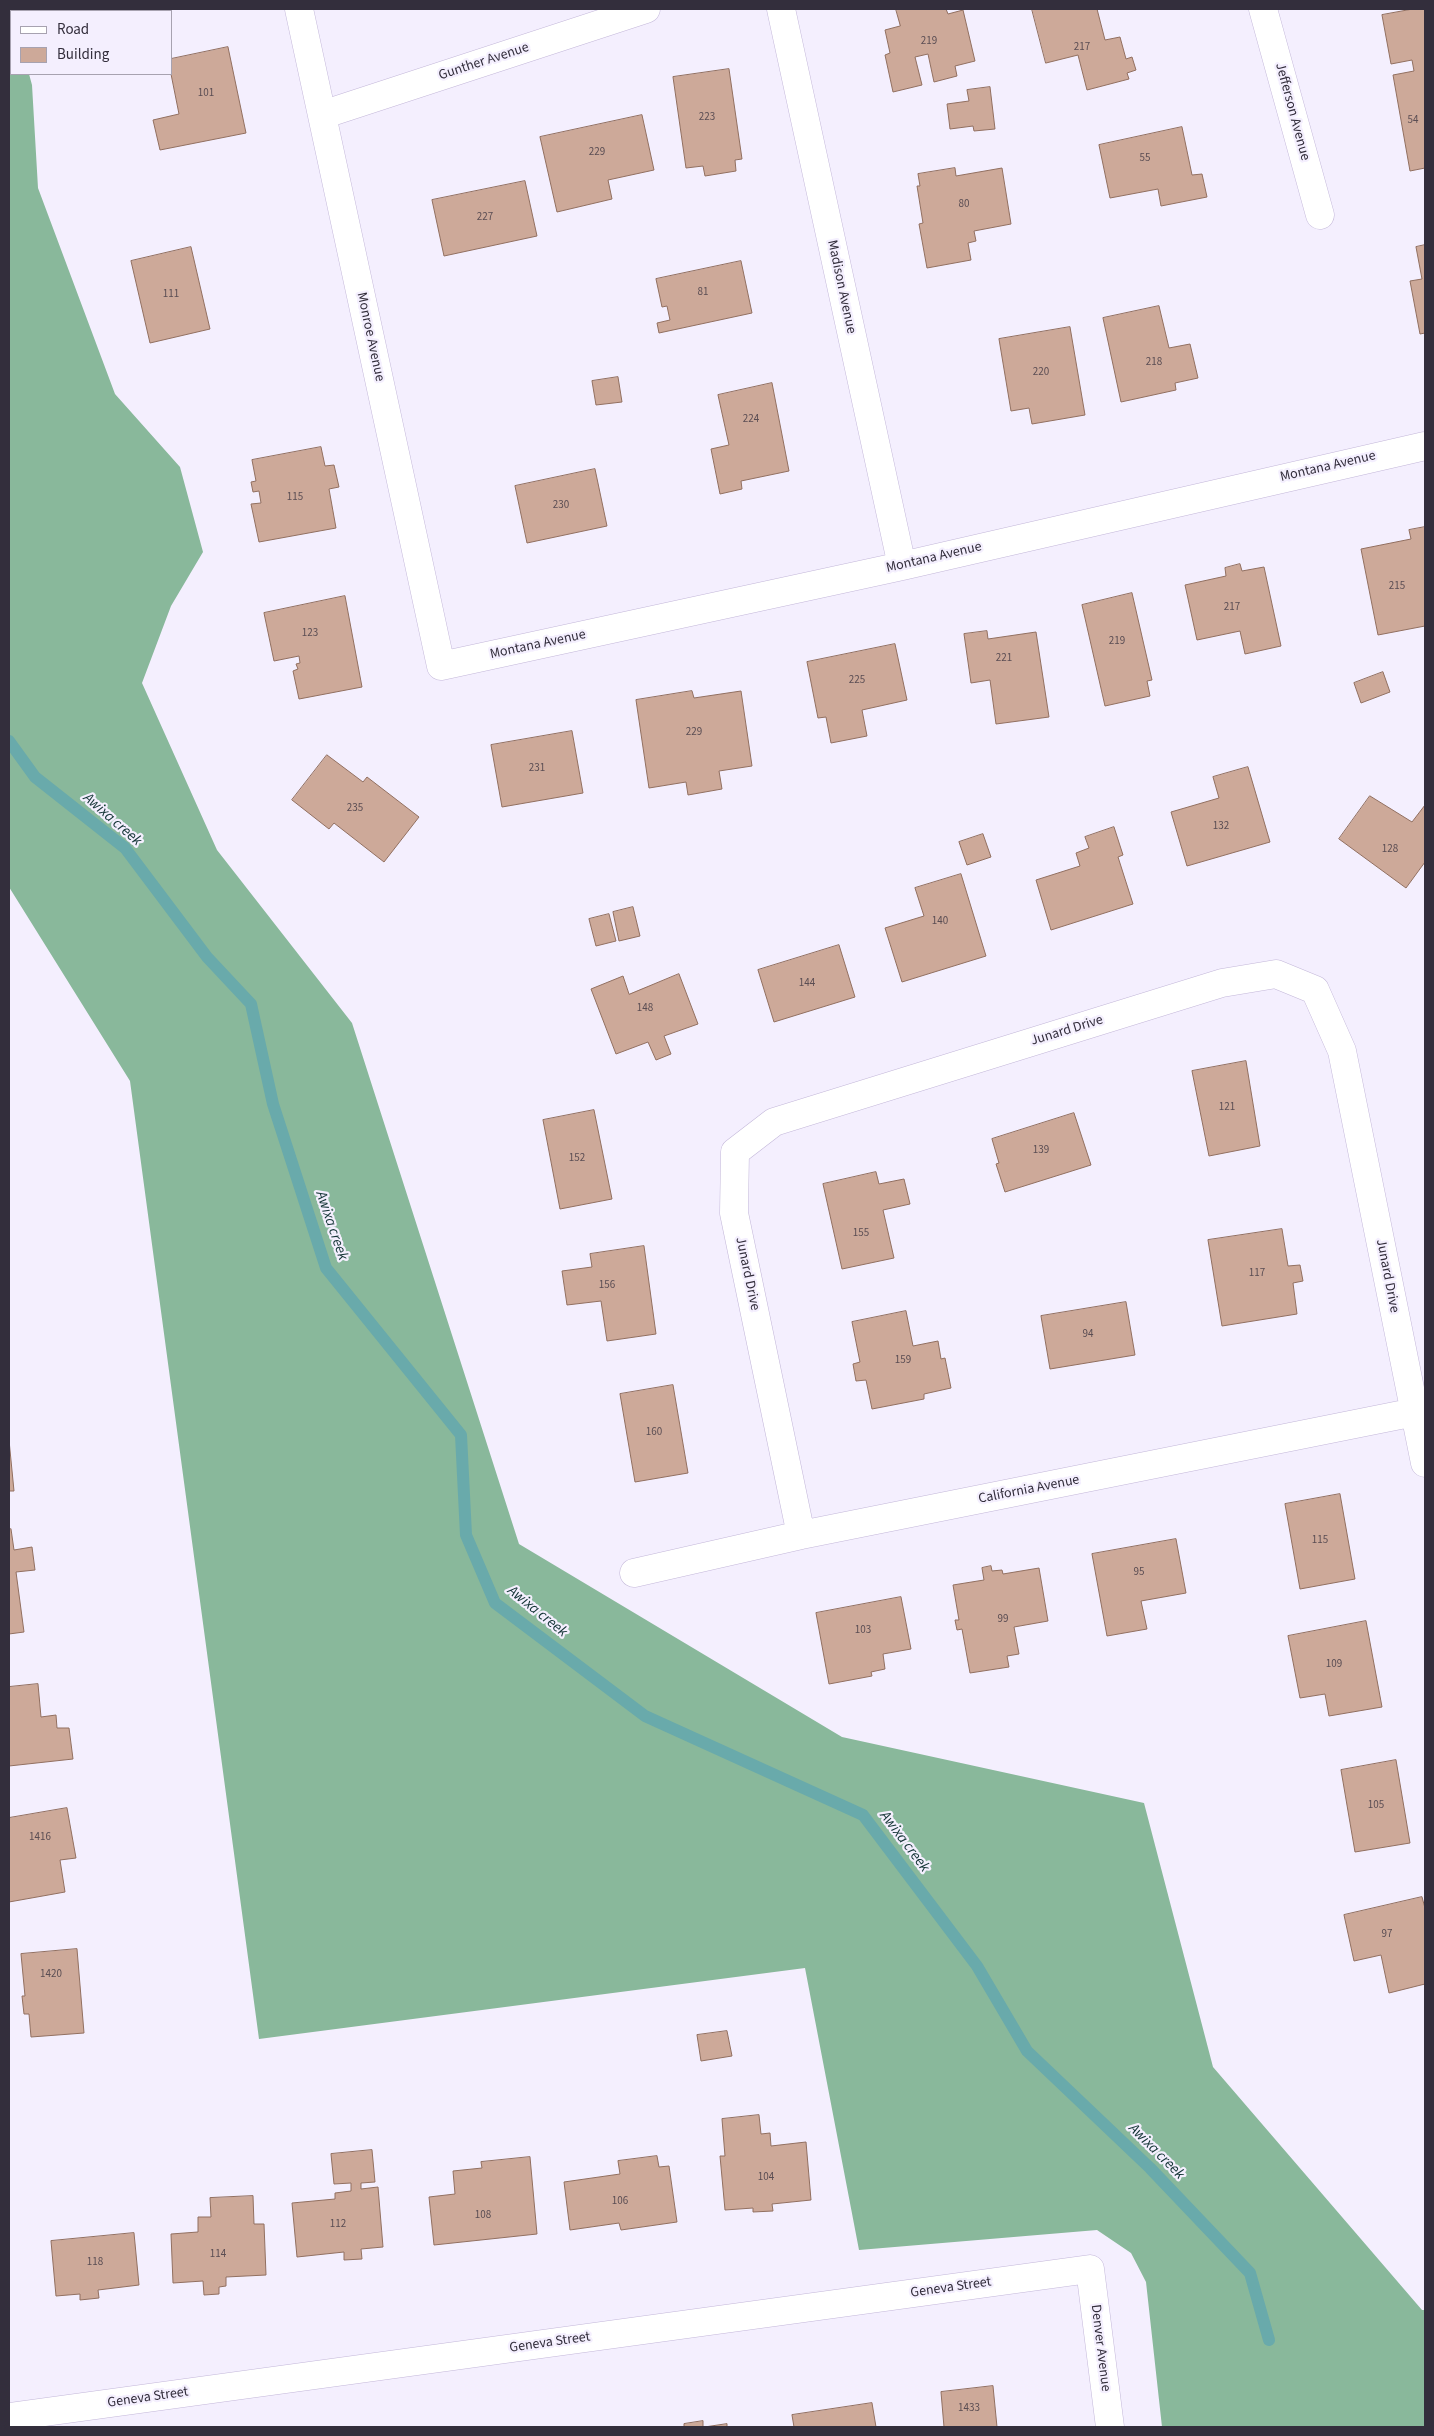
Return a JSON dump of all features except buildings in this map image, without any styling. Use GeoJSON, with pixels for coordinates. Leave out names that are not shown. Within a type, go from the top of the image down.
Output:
{"type":"FeatureCollection","features":[{"type":"Feature","properties":{"kind":"street","name":"Monroe Avenue"},"geometry":{"type":"LineString","coordinates":[[299,9],[441,666]]}},
{"type":"Feature","properties":{"kind":"street","name":"Gunther Avenue"},"geometry":{"type":"LineString","coordinates":[[322,115],[646,9]]}},
{"type":"Feature","properties":{"kind":"street","name":"Madison Avenue"},"geometry":{"type":"LineString","coordinates":[[781,9],[902,566]]}},
{"type":"Feature","properties":{"kind":"street","name":"Jefferson Avenue"},"geometry":{"type":"LineString","coordinates":[[1263,9],[1320,216]]}},
{"type":"Feature","properties":{"kind":"street","name":"Montana Avenue"},"geometry":{"type":"LineString","coordinates":[[441,666],[902,566],[1425,446]]}},
{"type":"Feature","properties":{"kind":"street","name":"Junard Drive"},"geometry":{"type":"LineString","coordinates":[[801,1535],[734,1214],[735,1152],[774,1122],[1222,983],[1276,974],[1315,990],[1342,1051],[1420,1411],[1425,1463]]}},
{"type":"Feature","properties":{"kind":"street","name":"California Avenue"},"geometry":{"type":"LineString","coordinates":[[634,1573],[801,1535],[1420,1411]]}},
{"type":"Feature","properties":{"kind":"street","name":"Geneva Street"},"geometry":{"type":"LineString","coordinates":[[9,2417],[1090,2269]]}},
{"type":"Feature","properties":{"kind":"street","name":"Denver Avenue"},"geometry":{"type":"LineString","coordinates":[[1090,2269],[1110,2427]]}},
{"type":"Feature","properties":{"kind":"green space"},"geometry":{"type":"Polygon","coordinates":[[[9,9],[16,9],[10,10],[10,75],[29,75],[32,85],[38,188],[115,394],[180,467],[203,552],[171,606],[142,683],[217,850],[352,1023],[519,1544],[842,1737],[1144,1803],[1213,2067],[1422,2310],[1425,2310],[1425,2427],[1162,2427],[1146,2282],[1131,2253],[1097,2230],[859,2250],[805,1968],[259,2039],[130,1081],[9,887],[9,9]]]}},
{"type":"Feature","properties":{"kind":"waterway","name":"Awixa creek"},"geometry":{"type":"LineString","coordinates":[[9,741],[35,777],[125,848],[207,957],[251,1004],[273,1104],[326,1268],[461,1435],[466,1535],[495,1603],[645,1716],[863,1815],[977,1966],[1027,2051],[1150,2168],[1250,2273],[1269,2340]]}}]}
